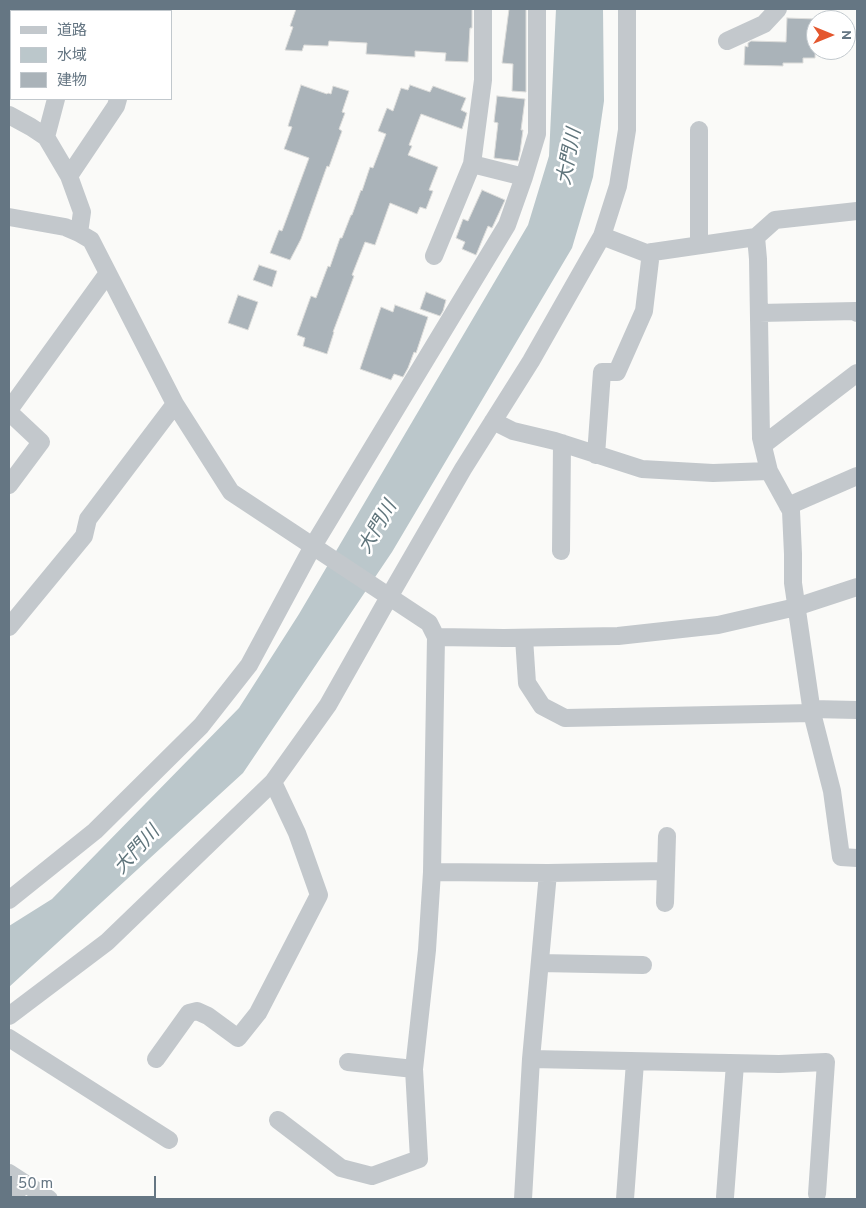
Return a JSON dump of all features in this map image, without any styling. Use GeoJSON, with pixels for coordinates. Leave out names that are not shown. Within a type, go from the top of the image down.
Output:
{"type":"FeatureCollection","features":[{"type":"Feature","properties":{"kind":"street"},"geometry":{"type":"LineString","coordinates":[[434,256],[472,164],[483,80],[483,9]]}},
{"type":"Feature","properties":{"kind":"street"},"geometry":{"type":"LineString","coordinates":[[9,900],[95,831],[201,726],[249,665],[316,548],[508,225],[537,134],[537,9]]}},
{"type":"Feature","properties":{"kind":"street"},"geometry":{"type":"LineString","coordinates":[[9,1016],[107,942],[273,782],[328,705],[386,595],[462,469],[531,361],[602,236],[618,186],[627,130],[627,9]]}},
{"type":"Feature","properties":{"kind":"street"},"geometry":{"type":"LineString","coordinates":[[727,41],[764,24],[778,9]]}},
{"type":"Feature","properties":{"kind":"street"},"geometry":{"type":"LineString","coordinates":[[46,137],[56,100]]}},
{"type":"Feature","properties":{"kind":"street"},"geometry":{"type":"LineString","coordinates":[[69,176],[116,106],[118,100]]}},
{"type":"Feature","properties":{"kind":"street"},"geometry":{"type":"LineString","coordinates":[[9,115],[46,137],[69,176],[82,212],[79,233]]}},
{"type":"Feature","properties":{"kind":"street"},"geometry":{"type":"LineString","coordinates":[[699,130],[699,244]]}},
{"type":"Feature","properties":{"kind":"street"},"geometry":{"type":"LineString","coordinates":[[472,164],[524,177]]}},
{"type":"Feature","properties":{"kind":"street"},"geometry":{"type":"LineString","coordinates":[[602,236],[646,253],[756,237],[775,220],[857,211]]}},
{"type":"Feature","properties":{"kind":"street"},"geometry":{"type":"LineString","coordinates":[[9,217],[65,227],[91,240],[175,404],[231,492],[429,623],[436,637],[432,872],[427,950],[414,1069],[419,1159],[372,1176],[341,1168],[278,1120]]}},
{"type":"Feature","properties":{"kind":"street"},"geometry":{"type":"LineString","coordinates":[[756,237],[761,438],[769,471],[790,511],[796,607],[812,711],[832,790],[841,857],[857,858]]}},
{"type":"Feature","properties":{"kind":"street"},"geometry":{"type":"LineString","coordinates":[[596,454],[602,372],[617,372],[644,311],[651,252]]}},
{"type":"Feature","properties":{"kind":"street"},"geometry":{"type":"LineString","coordinates":[[9,484],[41,442],[9,411],[108,273]]}},
{"type":"Feature","properties":{"kind":"street"},"geometry":{"type":"LineString","coordinates":[[759,313],[856,311],[857,313]]}},
{"type":"Feature","properties":{"kind":"street"},"geometry":{"type":"LineString","coordinates":[[763,445],[857,374]]}},
{"type":"Feature","properties":{"kind":"street"},"geometry":{"type":"LineString","coordinates":[[9,627],[84,536],[88,519],[175,404]]}},
{"type":"Feature","properties":{"kind":"street"},"geometry":{"type":"LineString","coordinates":[[493,422],[513,431],[562,443],[642,469],[713,473],[769,471]]}},
{"type":"Feature","properties":{"kind":"street"},"geometry":{"type":"LineString","coordinates":[[561,551],[562,443]]}},
{"type":"Feature","properties":{"kind":"street"},"geometry":{"type":"LineString","coordinates":[[788,506],[857,476]]}},
{"type":"Feature","properties":{"kind":"street"},"geometry":{"type":"LineString","coordinates":[[436,637],[618,636],[718,626],[796,607],[857,587]]}},
{"type":"Feature","properties":{"kind":"street"},"geometry":{"type":"LineString","coordinates":[[524,638],[527,683],[542,706],[566,718],[857,710]]}},
{"type":"Feature","properties":{"kind":"street"},"geometry":{"type":"LineString","coordinates":[[156,1059],[189,1013],[197,1011],[208,1016],[238,1038],[258,1014],[318,895],[297,833],[273,782]]}},
{"type":"Feature","properties":{"kind":"street"},"geometry":{"type":"LineString","coordinates":[[665,903],[667,836]]}},
{"type":"Feature","properties":{"kind":"street"},"geometry":{"type":"LineString","coordinates":[[432,872],[666,871]]}},
{"type":"Feature","properties":{"kind":"street"},"geometry":{"type":"LineString","coordinates":[[523,1199],[531,1060],[548,873]]}},
{"type":"Feature","properties":{"kind":"street"},"geometry":{"type":"LineString","coordinates":[[540,963],[643,965]]}},
{"type":"Feature","properties":{"kind":"street"},"geometry":{"type":"LineString","coordinates":[[9,1038],[169,1140]]}},
{"type":"Feature","properties":{"kind":"street"},"geometry":{"type":"LineString","coordinates":[[531,1060],[734,1064],[826,1062],[817,1194]]}},
{"type":"Feature","properties":{"kind":"street"},"geometry":{"type":"LineString","coordinates":[[348,1062],[414,1069]]}},
{"type":"Feature","properties":{"kind":"street"},"geometry":{"type":"LineString","coordinates":[[625,1199],[635,1062]]}},
{"type":"Feature","properties":{"kind":"street"},"geometry":{"type":"LineString","coordinates":[[725,1197],[734,1064]]}},
{"type":"Feature","properties":{"kind":"street"},"geometry":{"type":"LineString","coordinates":[[9,1173],[49,1199]]}},
{"type":"Feature","properties":{"kind":"street"},"geometry":{"type":"LineString","coordinates":[[11,1199],[24,1183]]}},
{"type":"Feature","properties":{"kind":"water","name":"大門川"},"geometry":{"type":"Polygon","coordinates":[[[556,9],[603,9],[604,101],[593,177],[572,248],[392,552],[243,773],[9,987],[9,926],[52,899],[239,708],[299,614],[528,225],[549,156],[556,9]]]}},
{"type":"Feature","properties":{"kind":"building"},"geometry":{"type":"Polygon","coordinates":[[[296,9],[472,9],[468,62],[445,61],[446,53],[415,51],[415,57],[366,54],[367,43],[329,41],[328,46],[304,45],[302,51],[285,50],[293,27],[290,26],[296,9]]]}},
{"type":"Feature","properties":{"kind":"building"},"geometry":{"type":"Polygon","coordinates":[[[509,9],[526,9],[526,92],[512,91],[513,64],[502,63],[509,9]]]}},
{"type":"Feature","properties":{"kind":"building"},"geometry":{"type":"Polygon","coordinates":[[[787,18],[806,19],[806,58],[803,58],[803,63],[783,63],[783,66],[744,65],[745,46],[748,47],[748,43],[751,41],[786,42],[787,18]]]}},
{"type":"Feature","properties":{"kind":"building"},"geometry":{"type":"Polygon","coordinates":[[[301,85],[327,94],[331,94],[333,86],[349,91],[342,112],[345,113],[339,129],[342,131],[329,167],[327,166],[301,239],[290,260],[270,253],[279,230],[282,231],[309,158],[284,149],[292,127],[288,126],[301,85]]]}},
{"type":"Feature","properties":{"kind":"building"},"geometry":{"type":"Polygon","coordinates":[[[410,85],[430,92],[433,86],[466,98],[461,110],[467,113],[462,129],[421,114],[409,145],[412,146],[408,155],[438,167],[429,190],[433,191],[426,209],[420,207],[417,214],[390,203],[375,245],[365,242],[352,275],[354,276],[333,332],[327,354],[303,346],[305,338],[297,335],[311,296],[316,298],[340,238],[342,238],[362,191],[370,167],[373,168],[386,134],[378,131],[387,108],[393,111],[401,88],[408,90],[410,85]]]}},
{"type":"Feature","properties":{"kind":"building"},"geometry":{"type":"Polygon","coordinates":[[[497,96],[525,99],[518,161],[494,158],[498,123],[494,122],[497,96]]]}},
{"type":"Feature","properties":{"kind":"building"},"geometry":{"type":"Polygon","coordinates":[[[482,190],[505,200],[492,228],[488,226],[476,255],[462,249],[465,242],[456,238],[463,219],[468,221],[482,190]]]}},
{"type":"Feature","properties":{"kind":"building"},"geometry":{"type":"Polygon","coordinates":[[[259,265],[277,271],[272,287],[253,280],[259,265]]]}},
{"type":"Feature","properties":{"kind":"building"},"geometry":{"type":"Polygon","coordinates":[[[426,292],[446,300],[440,316],[420,309],[426,292]]]}},
{"type":"Feature","properties":{"kind":"building"},"geometry":{"type":"Polygon","coordinates":[[[238,295],[258,302],[248,330],[228,323],[238,295]]]}},
{"type":"Feature","properties":{"kind":"building"},"geometry":{"type":"Polygon","coordinates":[[[395,305],[428,317],[416,353],[414,352],[403,377],[394,374],[391,380],[360,369],[381,307],[393,312],[395,305]]]}}]}
